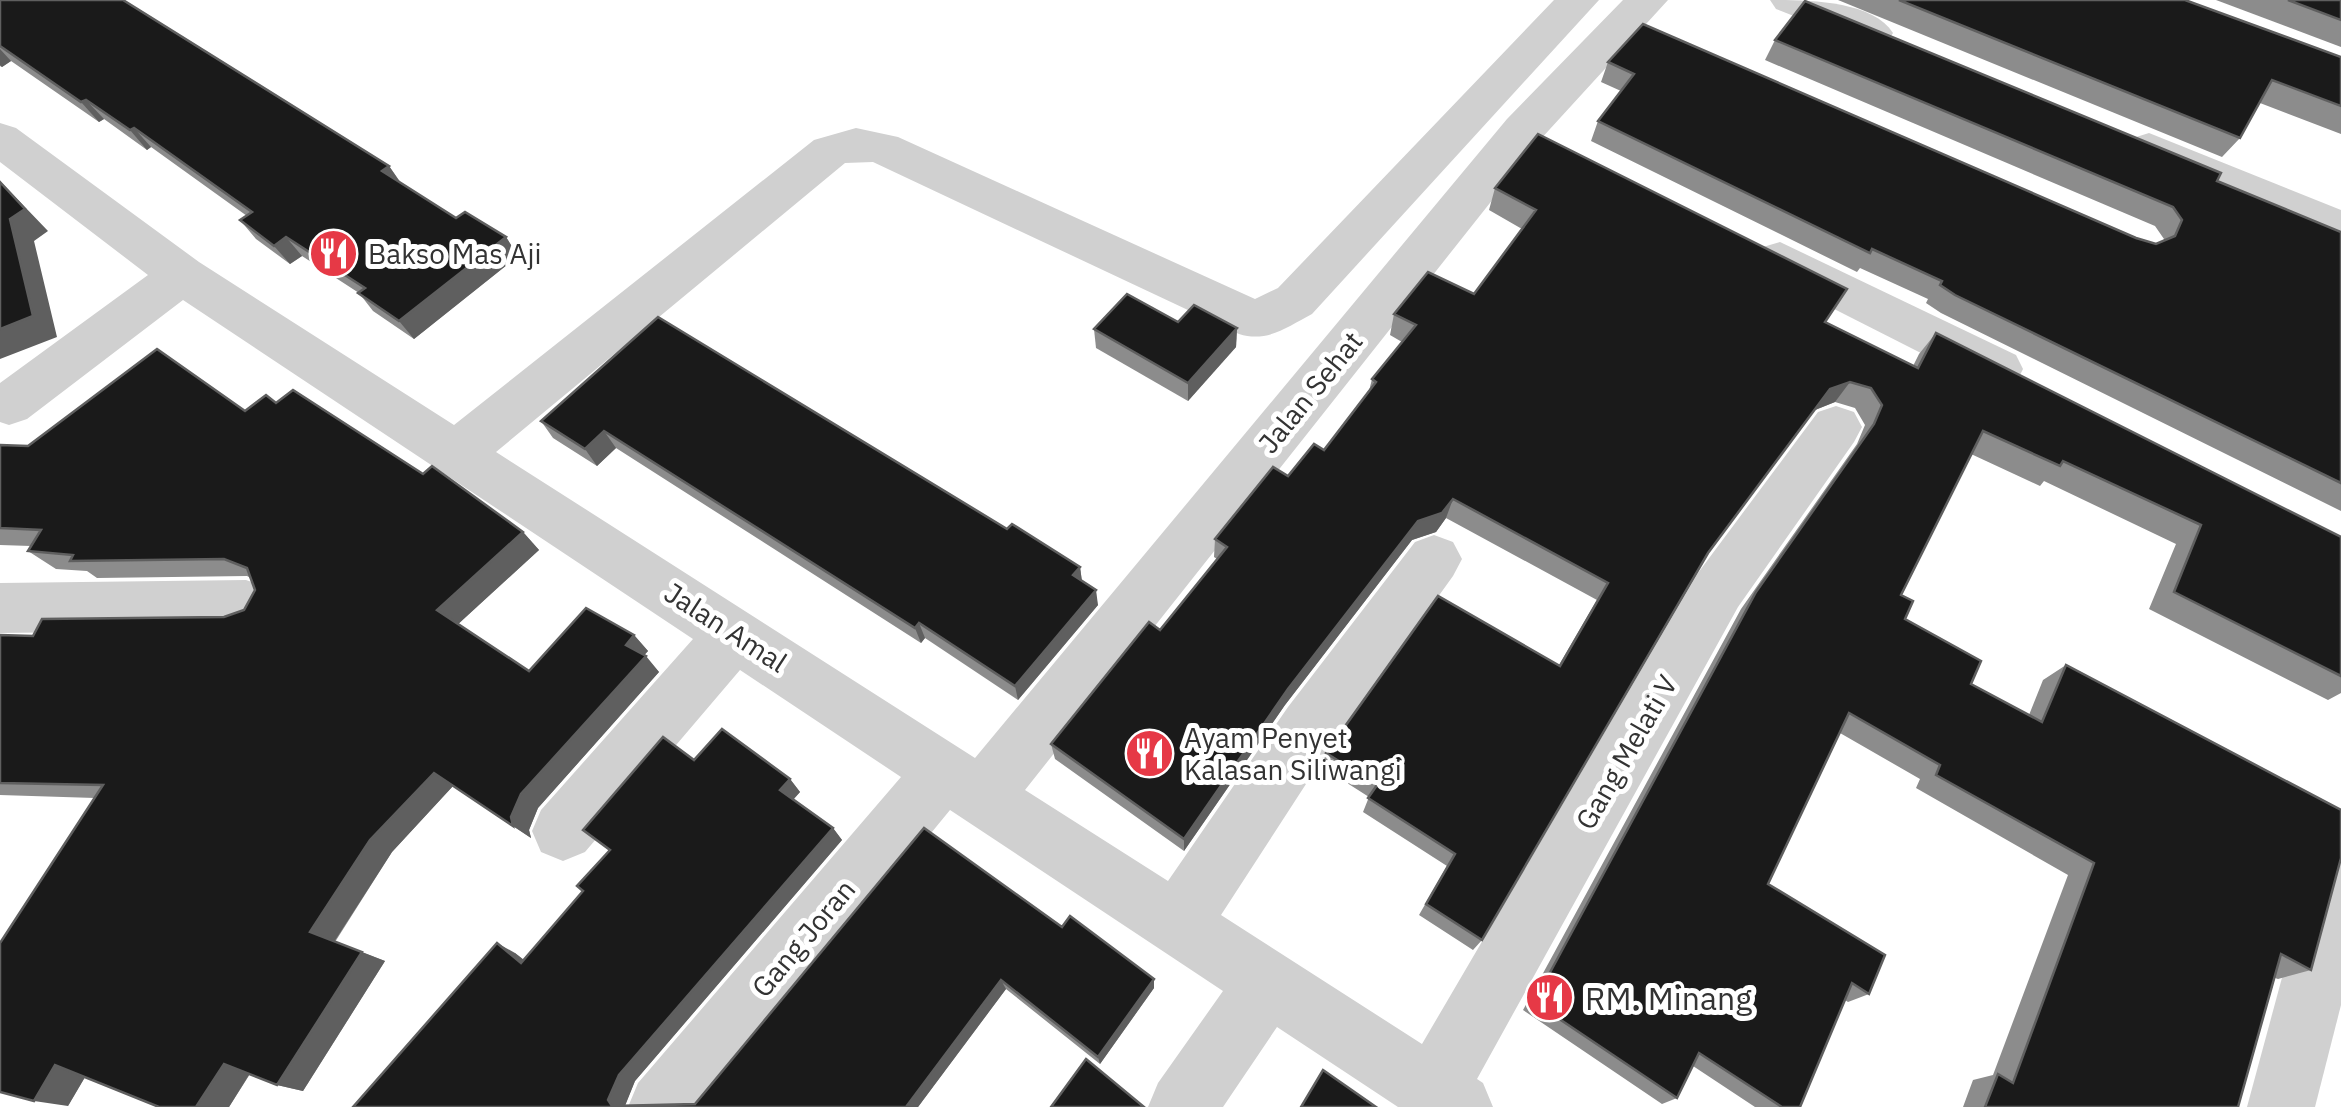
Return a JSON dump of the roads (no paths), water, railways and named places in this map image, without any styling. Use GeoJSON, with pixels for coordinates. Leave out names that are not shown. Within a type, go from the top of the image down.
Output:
{"type":"FeatureCollection","features":[{"type":"Feature","properties":{"kind":"street"},"geometry":{"type":"LineString","coordinates":[[458,453],[830,151],[856,144],[882,148],[1256,321],[1295,301],[1578,0]]}},
{"type":"Feature","properties":{"kind":"street"},"geometry":{"type":"LineString","coordinates":[[1791,0],[1901,46]]}},
{"type":"Feature","properties":{"kind":"street","name":"Jalan Sehat"},"geometry":{"type":"LineString","coordinates":[[964,782],[1646,19]]}},
{"type":"Feature","properties":{"kind":"street"},"geometry":{"type":"LineString","coordinates":[[2103,130],[2341,229]]}},
{"type":"Feature","properties":{"kind":"street","name":"Jalan Amal"},"geometry":{"type":"LineString","coordinates":[[0,138],[182,275],[1446,1098]]}},
{"type":"Feature","properties":{"kind":"street"},"geometry":{"type":"LineString","coordinates":[[1736,238],[2039,390]]}},
{"type":"Feature","properties":{"kind":"street"},"geometry":{"type":"LineString","coordinates":[[9,404],[182,275]]}},
{"type":"Feature","properties":{"kind":"street","name":"Gang Melati V"},"geometry":{"type":"LineString","coordinates":[[1446,1098],[1718,590],[1836,427]]}},
{"type":"Feature","properties":{"kind":"street"},"geometry":{"type":"LineString","coordinates":[[1176,924],[1309,727],[1434,559]]}},
{"type":"Feature","properties":{"kind":"street"},"geometry":{"type":"LineString","coordinates":[[0,608],[246,606]]}},
{"type":"Feature","properties":{"kind":"street"},"geometry":{"type":"LineString","coordinates":[[563,831],[735,633]]}},
{"type":"Feature","properties":{"kind":"street","name":"Gang Joran"},"geometry":{"type":"LineString","coordinates":[[662,1107],[964,782]]}},
{"type":"Feature","properties":{"kind":"street"},"geometry":{"type":"LineString","coordinates":[[2281,1107],[2341,878]]}},
{"type":"Feature","properties":{"kind":"street"},"geometry":{"type":"LineString","coordinates":[[1182,1107],[1268,984]]}},
{"type":"Feature","properties":{"kind":"place","name":"Bakso Mas Aji"},"geometry":{"type":"Point","coordinates":[333,253]}},
{"type":"Feature","properties":{"kind":"place","name":"Ayam Penyet Kalasan Siliwangi"},"geometry":{"type":"Point","coordinates":[1149,753]}},
{"type":"Feature","properties":{"kind":"place","name":"RM. Minang"},"geometry":{"type":"Point","coordinates":[1550,998]}}]}
